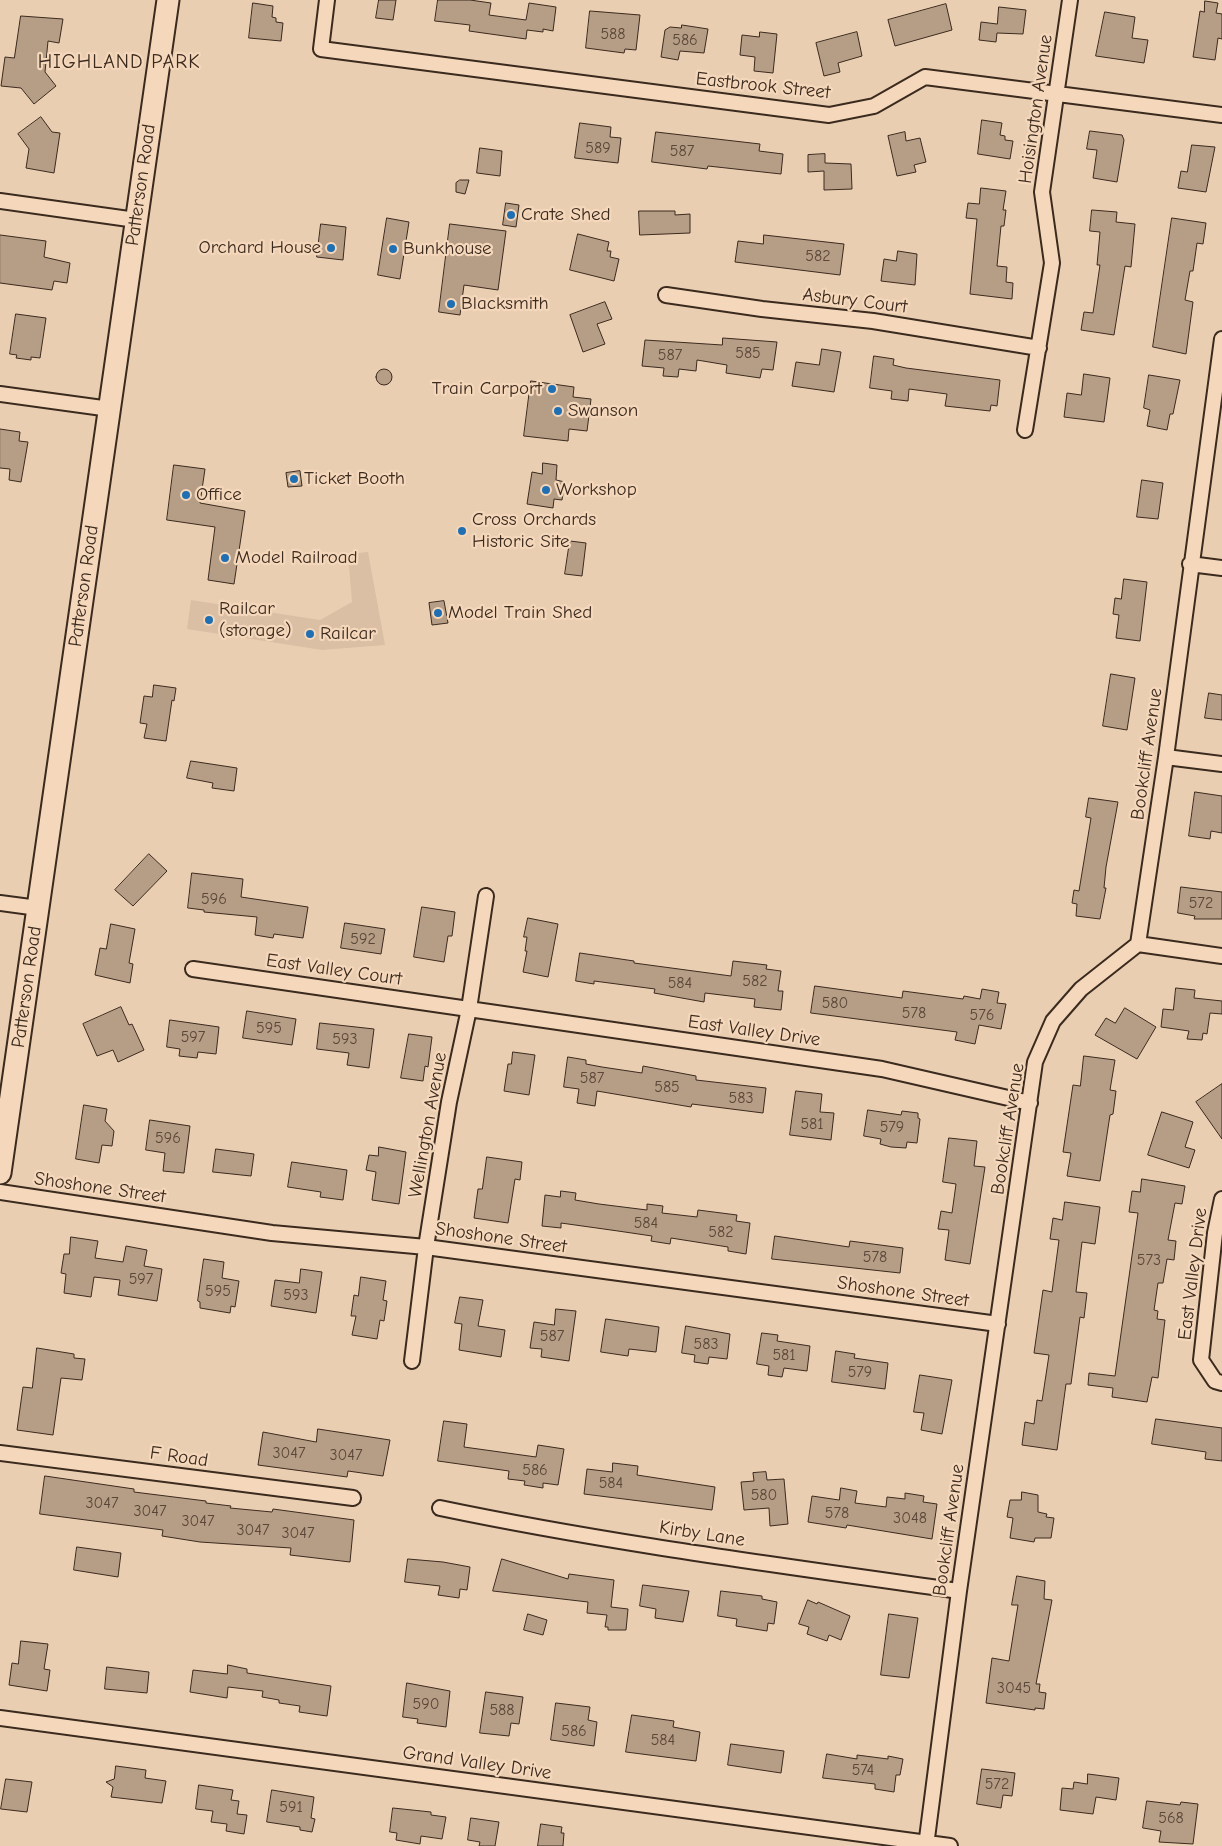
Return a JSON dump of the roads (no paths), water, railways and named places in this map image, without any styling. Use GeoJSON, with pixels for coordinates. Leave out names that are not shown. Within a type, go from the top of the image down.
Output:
{"type":"FeatureCollection","features":[{"type":"Feature","properties":{"kind":"main road","name":"Patterson Road"},"geometry":{"type":"LineString","coordinates":[[0,1173],[168,0]]}},
{"type":"Feature","properties":{"kind":"street","name":"Eastbrook Street"},"geometry":{"type":"LineString","coordinates":[[327,0],[321,49],[829,115],[874,106],[925,77],[1222,115]]}},
{"type":"Feature","properties":{"kind":"street","name":"Hoisington Avenue"},"geometry":{"type":"LineString","coordinates":[[1025,430],[1052,263],[1042,192],[1070,0]]}},
{"type":"Feature","properties":{"kind":"street"},"geometry":{"type":"LineString","coordinates":[[0,202],[136,220]]}},
{"type":"Feature","properties":{"kind":"street","name":"Asbury Court"},"geometry":{"type":"LineString","coordinates":[[666,295],[762,309],[873,321],[1039,348]]}},
{"type":"Feature","properties":{"kind":"street","name":"Bookcliff Avenue"},"geometry":{"type":"LineString","coordinates":[[926,1844],[1035,1062],[1052,1021],[1081,989],[1138,944],[1166,757],[1190,564],[1219,378],[1222,339]]}},
{"type":"Feature","properties":{"kind":"street"},"geometry":{"type":"LineString","coordinates":[[0,394],[110,409]]}},
{"type":"Feature","properties":{"kind":"street"},"geometry":{"type":"LineString","coordinates":[[1190,564],[1222,568]]}},
{"type":"Feature","properties":{"kind":"street"},"geometry":{"type":"LineString","coordinates":[[1166,757],[1222,764]]}},
{"type":"Feature","properties":{"kind":"street","name":"Wellington Avenue"},"geometry":{"type":"LineString","coordinates":[[412,1361],[426,1247],[449,1102],[469,1009],[486,896]]}},
{"type":"Feature","properties":{"kind":"street"},"geometry":{"type":"LineString","coordinates":[[0,903],[38,908]]}},
{"type":"Feature","properties":{"kind":"street"},"geometry":{"type":"LineString","coordinates":[[1138,944],[1222,956]]}},
{"type":"Feature","properties":{"kind":"street","name":"East Valley Court"},"geometry":{"type":"LineString","coordinates":[[193,969],[469,1009]]}},
{"type":"Feature","properties":{"kind":"street","name":"East Valley Drive"},"geometry":{"type":"LineString","coordinates":[[469,1009],[882,1069],[1030,1103]]}},
{"type":"Feature","properties":{"kind":"street","name":"Shoshone Street"},"geometry":{"type":"LineString","coordinates":[[0,1192],[272,1232],[426,1247],[998,1324]]}},
{"type":"Feature","properties":{"kind":"street","name":"East Valley Drive"},"geometry":{"type":"LineString","coordinates":[[1218,1382],[1201,1360],[1216,1233],[1222,1199]]}},
{"type":"Feature","properties":{"kind":"street","name":"F Road"},"geometry":{"type":"LineString","coordinates":[[0,1453],[353,1498]]}},
{"type":"Feature","properties":{"kind":"street","name":"Kirby Lane"},"geometry":{"type":"LineString","coordinates":[[440,1508],[508,1522],[678,1550],[960,1591]]}},
{"type":"Feature","properties":{"kind":"street","name":"Grand Valley Drive"},"geometry":{"type":"LineString","coordinates":[[0,1718],[950,1846]]}},
{"type":"Feature","properties":{"kind":"place","name":"Crate Shed"},"geometry":{"type":"Point","coordinates":[511,215]}},
{"type":"Feature","properties":{"kind":"place","name":"Orchard House"},"geometry":{"type":"Point","coordinates":[331,248]}},
{"type":"Feature","properties":{"kind":"place","name":"Bunkhouse"},"geometry":{"type":"Point","coordinates":[393,249]}},
{"type":"Feature","properties":{"kind":"place","name":"Blacksmith"},"geometry":{"type":"Point","coordinates":[451,304]}},
{"type":"Feature","properties":{"kind":"place","name":"Train Carport"},"geometry":{"type":"Point","coordinates":[552,389]}},
{"type":"Feature","properties":{"kind":"place","name":"Swanson"},"geometry":{"type":"Point","coordinates":[558,411]}},
{"type":"Feature","properties":{"kind":"place","name":"Ticket Booth"},"geometry":{"type":"Point","coordinates":[294,479]}},
{"type":"Feature","properties":{"kind":"place","name":"Workshop"},"geometry":{"type":"Point","coordinates":[546,490]}},
{"type":"Feature","properties":{"kind":"place","name":"Office"},"geometry":{"type":"Point","coordinates":[186,495]}},
{"type":"Feature","properties":{"kind":"place","name":"Cross Orchards Historic Site"},"geometry":{"type":"Point","coordinates":[462,531]}},
{"type":"Feature","properties":{"kind":"place","name":"Model Railroad"},"geometry":{"type":"Point","coordinates":[225,558]}},
{"type":"Feature","properties":{"kind":"place","name":"Model Train Shed"},"geometry":{"type":"Point","coordinates":[438,613]}},
{"type":"Feature","properties":{"kind":"place","name":"Railcar (storage)"},"geometry":{"type":"Point","coordinates":[209,620]}},
{"type":"Feature","properties":{"kind":"place","name":"Railcar"},"geometry":{"type":"Point","coordinates":[310,634]}},
{"type":"Feature","properties":{"kind":"district","name":"HIGHLAND PARK"},"geometry":{"type":"Point","coordinates":[119,62]}}]}
